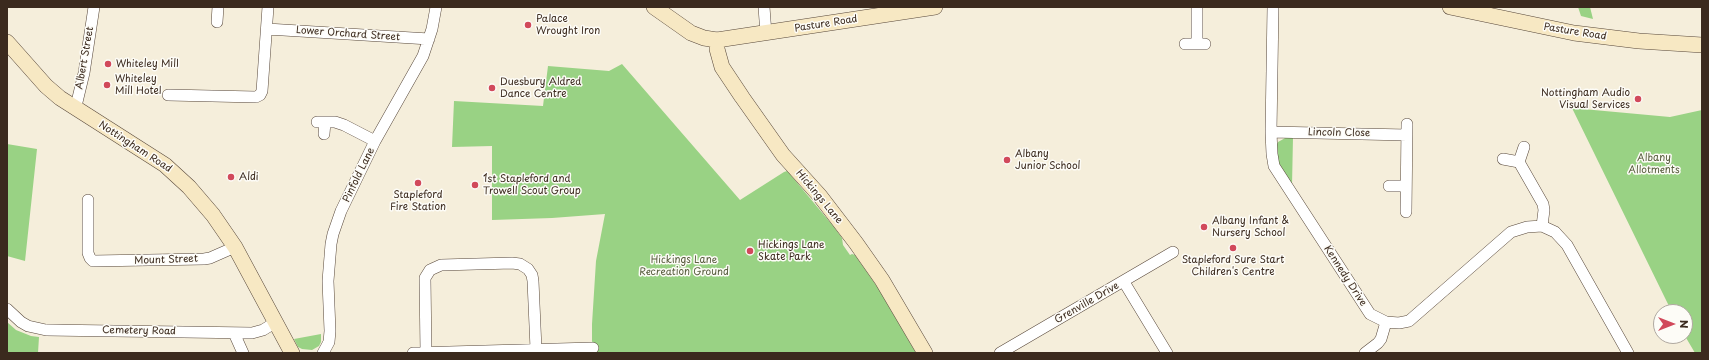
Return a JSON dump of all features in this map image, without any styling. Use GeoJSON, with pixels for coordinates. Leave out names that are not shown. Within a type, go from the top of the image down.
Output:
{"type":"FeatureCollection","features":[{"type":"Feature","properties":{"kind":"main road","name":"Pasture Road"},"geometry":{"type":"LineString","coordinates":[[654,7],[691,33],[704,38],[717,40],[766,34],[895,10],[934,7]]}},
{"type":"Feature","properties":{"kind":"main road","name":"Pasture Road"},"geometry":{"type":"LineString","coordinates":[[1450,7],[1574,33],[1639,41],[1702,45]]}},
{"type":"Feature","properties":{"kind":"main road","name":"Hickings Lane"},"geometry":{"type":"LineString","coordinates":[[717,40],[717,49],[722,67],[783,155],[820,196],[856,243],[882,280],[925,353]]}},
{"type":"Feature","properties":{"kind":"main road","name":"Nottingham Road"},"geometry":{"type":"LineString","coordinates":[[9,49],[46,86],[73,108],[142,149],[174,173],[213,215],[235,247],[292,353]]}},
{"type":"Feature","properties":{"kind":"street","name":"Albert Street"},"geometry":{"type":"LineString","coordinates":[[73,108],[77,102],[84,73],[94,7]]}},
{"type":"Feature","properties":{"kind":"street"},"geometry":{"type":"LineString","coordinates":[[217,22],[218,7]]}},
{"type":"Feature","properties":{"kind":"street"},"geometry":{"type":"LineString","coordinates":[[168,95],[256,97],[262,90],[268,7]]}},
{"type":"Feature","properties":{"kind":"street","name":"Pinfold Lane"},"geometry":{"type":"LineString","coordinates":[[327,352],[330,331],[328,281],[331,244],[341,210],[375,141],[423,56],[429,39],[436,7]]}},
{"type":"Feature","properties":{"kind":"street"},"geometry":{"type":"LineString","coordinates":[[764,7],[766,34]]}},
{"type":"Feature","properties":{"kind":"street"},"geometry":{"type":"LineString","coordinates":[[1185,44],[1201,44],[1197,7]]}},
{"type":"Feature","properties":{"kind":"street","name":"Kennedy Drive"},"geometry":{"type":"LineString","coordinates":[[1273,7],[1271,132],[1272,154],[1276,170],[1367,311],[1376,318],[1386,322],[1399,323],[1410,321],[1511,232],[1526,226],[1542,226]]}},
{"type":"Feature","properties":{"kind":"street","name":"Lower Orchard Street"},"geometry":{"type":"LineString","coordinates":[[267,29],[429,39]]}},
{"type":"Feature","properties":{"kind":"street"},"geometry":{"type":"LineString","coordinates":[[324,134],[321,122],[344,125],[375,141]]}},
{"type":"Feature","properties":{"kind":"street","name":"Lincoln Close"},"geometry":{"type":"LineString","coordinates":[[1271,132],[1407,129],[1406,212]]}},
{"type":"Feature","properties":{"kind":"street"},"geometry":{"type":"LineString","coordinates":[[1524,147],[1519,162],[1543,204],[1544,210],[1542,226],[1555,232],[1566,245],[1628,353]]}},
{"type":"Feature","properties":{"kind":"street"},"geometry":{"type":"LineString","coordinates":[[1503,159],[1519,162]]}},
{"type":"Feature","properties":{"kind":"street"},"geometry":{"type":"LineString","coordinates":[[1389,186],[1406,186]]}},
{"type":"Feature","properties":{"kind":"street","name":"Mount Street"},"geometry":{"type":"LineString","coordinates":[[88,200],[88,253],[93,261],[204,259],[210,258],[235,247]]}},
{"type":"Feature","properties":{"kind":"street","name":"Grenville Drive"},"geometry":{"type":"LineString","coordinates":[[1000,353],[1124,282],[1173,252]]}},
{"type":"Feature","properties":{"kind":"street"},"geometry":{"type":"LineString","coordinates":[[426,353],[425,278],[430,270],[441,265],[512,263],[520,264],[528,269],[534,281],[536,349]]}},
{"type":"Feature","properties":{"kind":"street"},"geometry":{"type":"LineString","coordinates":[[1124,282],[1167,353]]}},
{"type":"Feature","properties":{"kind":"street","name":"Cemetery Road"},"geometry":{"type":"LineString","coordinates":[[7,309],[21,322],[39,329],[256,333],[276,322]]}},
{"type":"Feature","properties":{"kind":"street"},"geometry":{"type":"LineString","coordinates":[[1364,353],[1381,339],[1386,322]]}},
{"type":"Feature","properties":{"kind":"street"},"geometry":{"type":"LineString","coordinates":[[234,333],[243,353]]}},
{"type":"Feature","properties":{"kind":"street"},"geometry":{"type":"LineString","coordinates":[[413,353],[593,348]]}},
{"type":"Feature","properties":{"kind":"green space"},"geometry":{"type":"Polygon","coordinates":[[[1578,7],[1590,7],[1593,19],[1581,16],[1578,7]]]}},
{"type":"Feature","properties":{"kind":"green space","name":"Hickings Lane Recreation Ground"},"geometry":{"type":"Polygon","coordinates":[[[622,64],[740,200],[787,171],[834,227],[842,238],[843,245],[850,255],[855,255],[878,288],[916,353],[595,353],[592,341],[592,324],[596,261],[605,214],[492,220],[492,146],[452,147],[454,101],[543,106],[548,66],[609,71],[622,64]]]}},
{"type":"Feature","properties":{"kind":"green space","name":"Albany Allotments"},"geometry":{"type":"Polygon","coordinates":[[[1572,108],[1670,117],[1702,110],[1702,353],[1695,353],[1690,344],[1693,344],[1693,304],[1668,304],[1572,108]]]}},
{"type":"Feature","properties":{"kind":"green space"},"geometry":{"type":"Polygon","coordinates":[[[1287,137],[1293,137],[1292,186],[1278,163],[1276,147],[1278,142],[1287,137]]]}},
{"type":"Feature","properties":{"kind":"green space"},"geometry":{"type":"Polygon","coordinates":[[[7,144],[37,149],[25,261],[7,256],[7,144]]]}},
{"type":"Feature","properties":{"kind":"green space"},"geometry":{"type":"Polygon","coordinates":[[[7,322],[16,330],[31,336],[39,337],[38,353],[7,353],[7,322]]]}},
{"type":"Feature","properties":{"kind":"green space"},"geometry":{"type":"Polygon","coordinates":[[[321,334],[321,342],[319,346],[312,350],[298,347],[294,339],[321,334]]]}},
{"type":"Feature","properties":{"kind":"place","name":"Palace Wrought Iron"},"geometry":{"type":"Point","coordinates":[528,25]}},
{"type":"Feature","properties":{"kind":"place","name":"Whiteley Mill"},"geometry":{"type":"Point","coordinates":[108,64]}},
{"type":"Feature","properties":{"kind":"place","name":"Whiteley Mill Hotel"},"geometry":{"type":"Point","coordinates":[107,85]}},
{"type":"Feature","properties":{"kind":"place","name":"Duesbury Aldred Dance Centre"},"geometry":{"type":"Point","coordinates":[492,88]}},
{"type":"Feature","properties":{"kind":"place","name":"Nottingham Audio Visual Services"},"geometry":{"type":"Point","coordinates":[1638,99]}},
{"type":"Feature","properties":{"kind":"place","name":"Albany Junior School"},"geometry":{"type":"Point","coordinates":[1007,160]}},
{"type":"Feature","properties":{"kind":"place","name":"Aldi"},"geometry":{"type":"Point","coordinates":[231,177]}},
{"type":"Feature","properties":{"kind":"place","name":"Stapleford Fire Station"},"geometry":{"type":"Point","coordinates":[418,183]}},
{"type":"Feature","properties":{"kind":"place","name":"1st Stapleford and Trowell Scout Group"},"geometry":{"type":"Point","coordinates":[475,185]}},
{"type":"Feature","properties":{"kind":"place","name":"Albany Infant & Nursery School"},"geometry":{"type":"Point","coordinates":[1204,227]}},
{"type":"Feature","properties":{"kind":"place","name":"Stapleford Sure Start Children's Centre"},"geometry":{"type":"Point","coordinates":[1233,248]}},
{"type":"Feature","properties":{"kind":"place","name":"Hickings Lane Skate Park"},"geometry":{"type":"Point","coordinates":[750,251]}}]}
